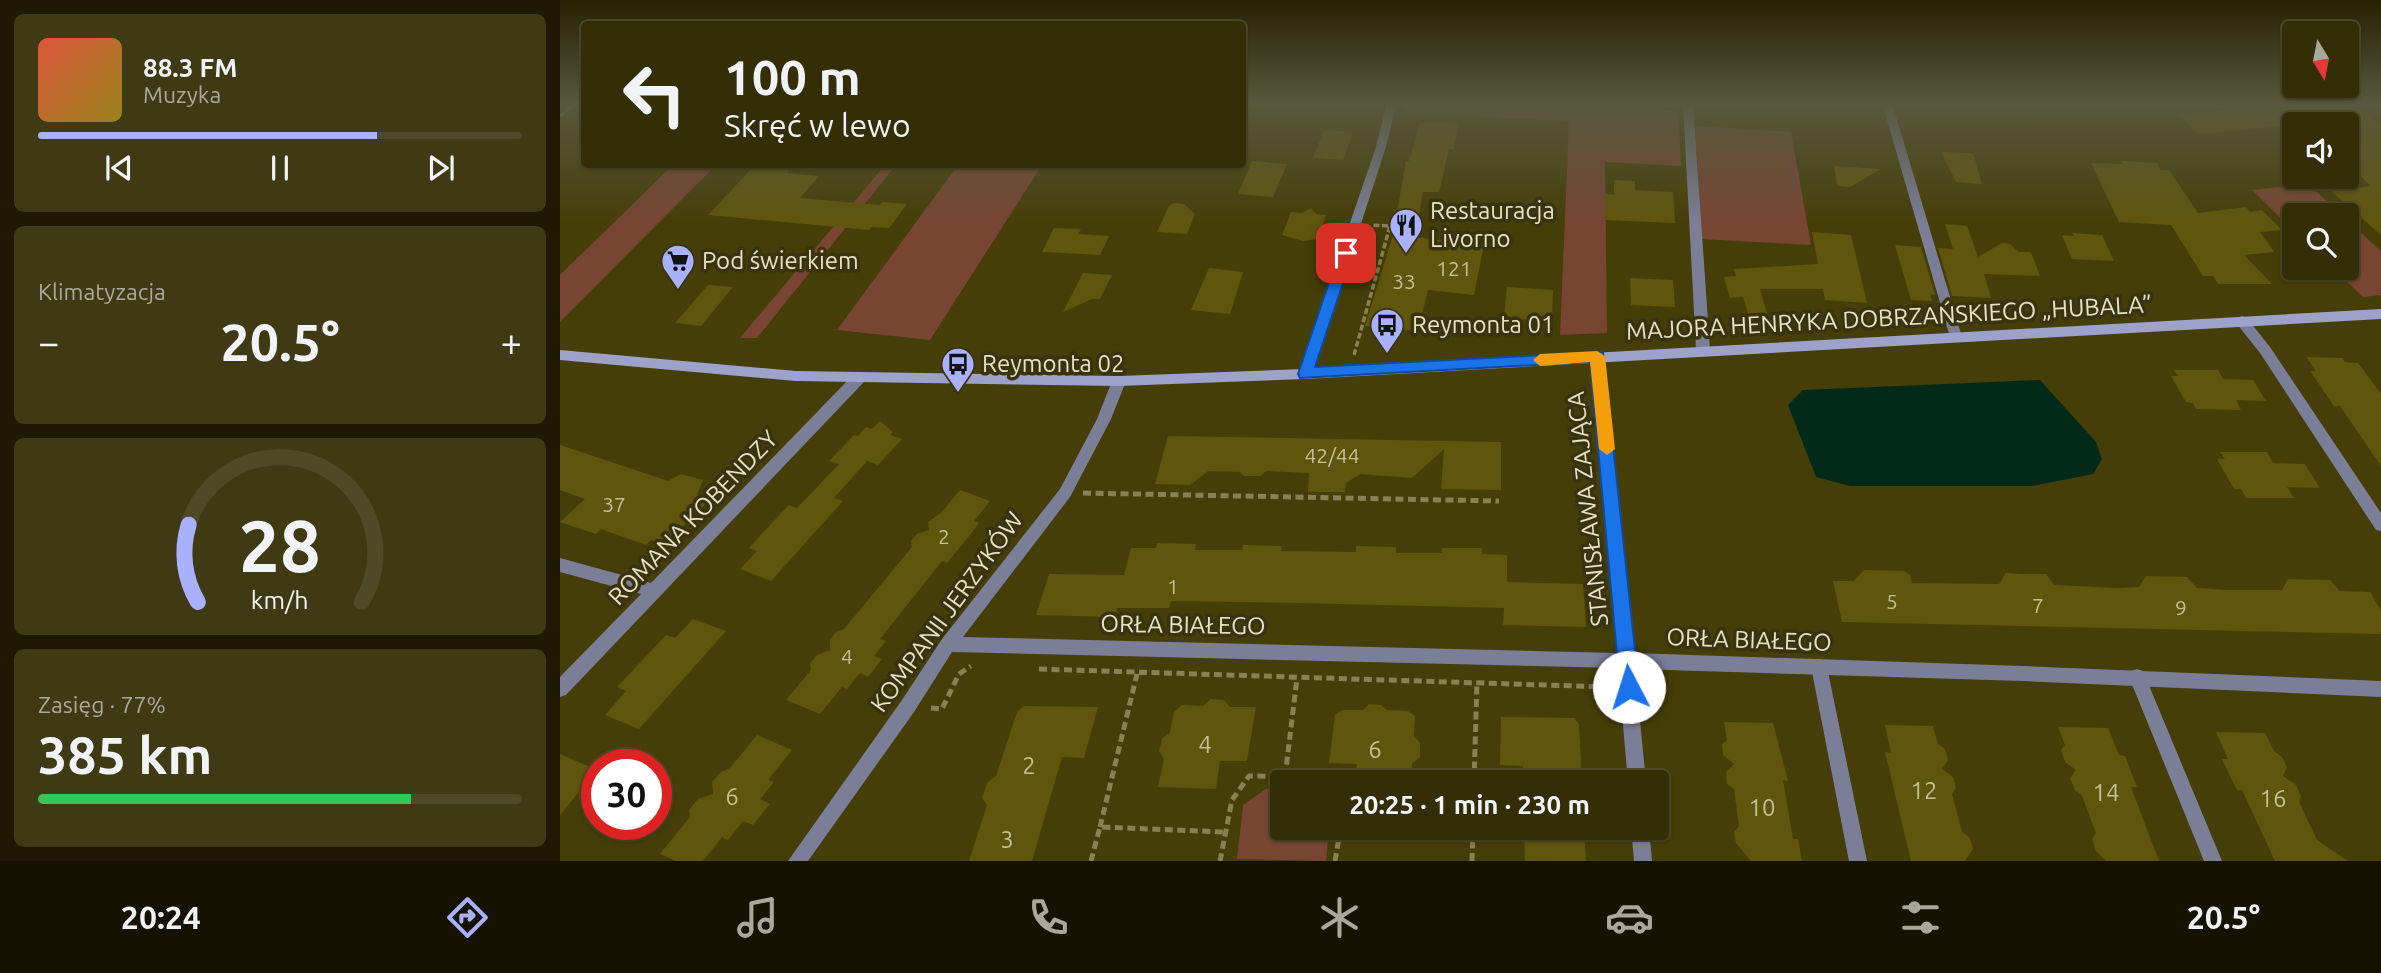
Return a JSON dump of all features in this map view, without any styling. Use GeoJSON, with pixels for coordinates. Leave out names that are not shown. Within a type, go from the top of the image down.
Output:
{"type":"FeatureCollection","features":[{"type":"Feature","properties":{"kind":"street"},"geometry":{"type":"LineString","coordinates":[[1306,374],[1382,143]]}},
{"type":"Feature","properties":{"kind":"street"},"geometry":{"type":"LineString","coordinates":[[1690,143],[1703,350]]}},
{"type":"Feature","properties":{"kind":"street"},"geometry":{"type":"LineString","coordinates":[[1899,143],[1956,337]]}},
{"type":"Feature","properties":{"kind":"street","name":"MAJORA HENRYKA DOBRZAŃSKIEGO „HUBALA”"},"geometry":{"type":"LineString","coordinates":[[560,355],[858,379],[1119,381],[1306,374],[2381,314]]}},
{"type":"Feature","properties":{"kind":"street"},"geometry":{"type":"LineString","coordinates":[[2242,321],[2265,350],[2381,525]]}},
{"type":"Feature","properties":{"kind":"street","name":"STANISŁAWA ZAJĄCA"},"geometry":{"type":"LineString","coordinates":[[1597,356],[1636,770]]}},
{"type":"Feature","properties":{"kind":"street","name":"ROMANA KOBENDZY"},"geometry":{"type":"LineString","coordinates":[[560,689],[858,379]]}},
{"type":"Feature","properties":{"kind":"street","name":"KOMPANII JERZYKÓW"},"geometry":{"type":"LineString","coordinates":[[797,861],[908,706],[948,644],[1065,493],[1104,419],[1119,381]]}},
{"type":"Feature","properties":{"kind":"street"},"geometry":{"type":"LineString","coordinates":[[560,565],[655,591]]}},
{"type":"Feature","properties":{"kind":"street","name":"ORŁA BIAŁEGO"},"geometry":{"type":"LineString","coordinates":[[948,644],[1627,660],[2137,677],[2381,689]]}},
{"type":"Feature","properties":{"kind":"street"},"geometry":{"type":"LineString","coordinates":[[1819,667],[1858,861]]}},
{"type":"Feature","properties":{"kind":"street"},"geometry":{"type":"LineString","coordinates":[[2137,677],[2213,861]]}},
{"type":"Feature","properties":{"kind":"street"},"geometry":{"type":"LineString","coordinates":[[1641,840],[1643,861]]}},
{"type":"Feature","properties":{"kind":"path"},"geometry":{"type":"LineString","coordinates":[[1365,359],[1353,359],[1390,226],[1367,225],[1371,213]]}},
{"type":"Feature","properties":{"kind":"path"},"geometry":{"type":"LineString","coordinates":[[1065,493],[1499,501]]}},
{"type":"Feature","properties":{"kind":"path"},"geometry":{"type":"LineString","coordinates":[[908,706],[942,709],[959,674],[969,666],[982,666]]}},
{"type":"Feature","properties":{"kind":"path"},"geometry":{"type":"LineString","coordinates":[[1033,669],[1629,687]]}},
{"type":"Feature","properties":{"kind":"path"},"geometry":{"type":"LineString","coordinates":[[1091,861],[1137,674]]}},
{"type":"Feature","properties":{"kind":"path"},"geometry":{"type":"LineString","coordinates":[[1286,770],[1297,678]]}},
{"type":"Feature","properties":{"kind":"path"},"geometry":{"type":"LineString","coordinates":[[1474,770],[1477,682]]}},
{"type":"Feature","properties":{"kind":"path"},"geometry":{"type":"LineString","coordinates":[[1220,861],[1232,800],[1249,776],[1270,777]]}},
{"type":"Feature","properties":{"kind":"path"},"geometry":{"type":"LineString","coordinates":[[1100,827],[1224,832]]}},
{"type":"Feature","properties":{"kind":"path"},"geometry":{"type":"LineString","coordinates":[[1335,861],[1338,840]]}},
{"type":"Feature","properties":{"kind":"path"},"geometry":{"type":"LineString","coordinates":[[1472,861],[1473,840]]}},
{"type":"Feature","properties":{"kind":"shaded area"},"geometry":{"type":"Polygon","coordinates":[[[1568,143],[1680,143],[1681,166],[1605,162],[1607,333],[1560,335],[1568,143]]]}},
{"type":"Feature","properties":{"kind":"shaded area"},"geometry":{"type":"Polygon","coordinates":[[[1696,143],[1793,143],[1811,245],[1702,239],[1696,143]]]}},
{"type":"Feature","properties":{"kind":"shaded area"},"geometry":{"type":"Polygon","coordinates":[[[670,168],[713,168],[560,322],[560,275],[670,168]]]}},
{"type":"Feature","properties":{"kind":"shaded area"},"geometry":{"type":"Polygon","coordinates":[[[882,168],[894,168],[757,338],[740,338],[882,168]]]}},
{"type":"Feature","properties":{"kind":"shaded area"},"geometry":{"type":"Polygon","coordinates":[[[956,168],[1040,168],[930,340],[837,330],[956,168]]]}},
{"type":"Feature","properties":{"kind":"shaded area"},"geometry":{"type":"Polygon","coordinates":[[[2282,187],[2282,189],[2313,189],[2329,203],[2282,203],[2282,219],[2252,190],[2282,187]]]}},
{"type":"Feature","properties":{"kind":"shaded area"},"geometry":{"type":"Polygon","coordinates":[[[2359,231],[2381,251],[2381,295],[2363,297],[2345,280],[2359,280],[2359,231]]]}},
{"type":"Feature","properties":{"kind":"shaded area"},"geometry":{"type":"Polygon","coordinates":[[[2040,380],[2096,442],[2102,459],[2093,474],[2032,486],[1850,486],[1816,477],[1788,405],[1803,390],[2040,380]]]}},
{"type":"Feature","properties":{"kind":"shaded area"},"geometry":{"type":"Polygon","coordinates":[[[1266,789],[1270,789],[1270,840],[1328,840],[1326,861],[1237,859],[1243,805],[1266,789]]]}},
{"type":"Feature","properties":{"kind":"building"},"geometry":{"type":"Polygon","coordinates":[[[1319,143],[1349,143],[1343,160],[1313,158],[1319,143]]]}},
{"type":"Feature","properties":{"kind":"building"},"geometry":{"type":"Polygon","coordinates":[[[1414,143],[1455,143],[1454,149],[1449,149],[1439,192],[1423,192],[1415,237],[1484,245],[1474,295],[1428,290],[1418,331],[1365,326],[1393,235],[1406,161],[1409,161],[1414,143]]]}},
{"type":"Feature","properties":{"kind":"building"},"geometry":{"type":"Polygon","coordinates":[[[2359,143],[2381,143],[2381,235],[2359,216],[2359,203],[2345,203],[2331,191],[2371,186],[2359,175],[2359,143]]]}},
{"type":"Feature","properties":{"kind":"building"},"geometry":{"type":"Polygon","coordinates":[[[1941,152],[1973,153],[1982,184],[1956,182],[1941,152]]]}},
{"type":"Feature","properties":{"kind":"building"},"geometry":{"type":"Polygon","coordinates":[[[1252,161],[1287,164],[1273,197],[1238,194],[1252,161]]]}},
{"type":"Feature","properties":{"kind":"building"},"geometry":{"type":"Polygon","coordinates":[[[2121,161],[2157,163],[2161,170],[2169,170],[2198,213],[2246,207],[2250,212],[2262,210],[2282,230],[2260,232],[2274,252],[2244,255],[2272,284],[2218,284],[2213,276],[2203,276],[2171,225],[2119,222],[2091,163],[2123,164],[2121,161]]]}},
{"type":"Feature","properties":{"kind":"building"},"geometry":{"type":"Polygon","coordinates":[[[1834,166],[1881,169],[1850,187],[1837,186],[1834,166]]]}},
{"type":"Feature","properties":{"kind":"building"},"geometry":{"type":"Polygon","coordinates":[[[752,168],[791,168],[787,173],[819,176],[800,198],[879,205],[882,202],[907,204],[889,228],[871,227],[869,230],[708,215],[752,168]]]}},
{"type":"Feature","properties":{"kind":"building"},"geometry":{"type":"Polygon","coordinates":[[[1614,180],[1635,181],[1635,190],[1673,192],[1675,223],[1605,220],[1605,194],[1614,195],[1614,180]]]}},
{"type":"Feature","properties":{"kind":"building"},"geometry":{"type":"Polygon","coordinates":[[[1174,203],[1184,204],[1195,214],[1187,234],[1157,232],[1169,206],[1174,203]]]}},
{"type":"Feature","properties":{"kind":"building"},"geometry":{"type":"Polygon","coordinates":[[[1311,208],[1316,214],[1326,215],[1318,239],[1303,241],[1282,235],[1291,212],[1302,213],[1311,208]]]}},
{"type":"Feature","properties":{"kind":"building"},"geometry":{"type":"Polygon","coordinates":[[[1945,224],[1967,226],[1978,257],[2002,243],[2010,244],[2019,252],[2031,252],[2040,276],[1984,274],[1991,298],[1952,296],[1938,248],[1953,249],[1945,224]]]}},
{"type":"Feature","properties":{"kind":"building"},"geometry":{"type":"Polygon","coordinates":[[[1054,228],[1081,229],[1078,234],[1109,236],[1100,255],[1042,252],[1054,228]]]}},
{"type":"Feature","properties":{"kind":"building"},"geometry":{"type":"Polygon","coordinates":[[[1812,232],[1851,235],[1867,303],[1825,300],[1823,289],[1760,289],[1770,324],[1753,329],[1743,297],[1730,298],[1724,277],[1736,276],[1734,269],[1818,264],[1812,232]]]}},
{"type":"Feature","properties":{"kind":"building"},"geometry":{"type":"Polygon","coordinates":[[[2072,233],[2102,235],[2114,261],[2072,259],[2062,235],[2074,236],[2072,233]]]}},
{"type":"Feature","properties":{"kind":"building"},"geometry":{"type":"Polygon","coordinates":[[[1895,245],[1921,247],[1935,295],[1930,294],[1932,301],[1911,300],[1895,245]]]}},
{"type":"Feature","properties":{"kind":"building"},"geometry":{"type":"Polygon","coordinates":[[[1209,268],[1243,272],[1230,314],[1191,310],[1209,268]]]}},
{"type":"Feature","properties":{"kind":"building"},"geometry":{"type":"Polygon","coordinates":[[[1083,273],[1112,275],[1100,299],[1092,299],[1063,312],[1083,273]]]}},
{"type":"Feature","properties":{"kind":"building"},"geometry":{"type":"Polygon","coordinates":[[[1630,278],[1673,280],[1675,307],[1631,305],[1630,278]]]}},
{"type":"Feature","properties":{"kind":"building"},"geometry":{"type":"Polygon","coordinates":[[[708,285],[733,287],[701,326],[675,323],[708,285]]]}},
{"type":"Feature","properties":{"kind":"building"},"geometry":{"type":"Polygon","coordinates":[[[1507,287],[1553,290],[1552,321],[1504,318],[1507,287]]]}},
{"type":"Feature","properties":{"kind":"building"},"geometry":{"type":"Polygon","coordinates":[[[2306,357],[2342,358],[2345,362],[2358,363],[2381,394],[2381,466],[2340,406],[2334,406],[2310,371],[2316,371],[2306,357]]]}},
{"type":"Feature","properties":{"kind":"building"},"geometry":{"type":"Polygon","coordinates":[[[2174,370],[2218,370],[2223,379],[2253,380],[2266,401],[2236,400],[2241,410],[2196,409],[2193,403],[2186,402],[2171,376],[2178,376],[2174,370]]]}},
{"type":"Feature","properties":{"kind":"building"},"geometry":{"type":"Polygon","coordinates":[[[880,421],[893,432],[890,435],[902,439],[878,465],[867,461],[834,498],[843,501],[771,581],[740,569],[757,551],[749,548],[769,526],[789,505],[797,508],[839,464],[829,461],[854,435],[858,436],[866,427],[872,429],[880,421]]]}},
{"type":"Feature","properties":{"kind":"building"},"geometry":{"type":"Polygon","coordinates":[[[1168,436],[1501,442],[1501,490],[1441,489],[1444,449],[1412,478],[1360,474],[1346,483],[1345,492],[1308,492],[1309,473],[1266,471],[1260,476],[1244,476],[1240,472],[1208,471],[1190,485],[1155,484],[1168,436]]]}},
{"type":"Feature","properties":{"kind":"building"},"geometry":{"type":"Polygon","coordinates":[[[560,445],[668,481],[681,474],[703,480],[697,495],[710,499],[664,545],[651,540],[646,545],[601,529],[596,534],[560,522],[585,499],[560,490],[560,445]]]}},
{"type":"Feature","properties":{"kind":"building"},"geometry":{"type":"Polygon","coordinates":[[[2220,452],[2267,452],[2273,463],[2305,464],[2320,488],[2287,487],[2294,498],[2246,498],[2241,489],[2234,489],[2217,459],[2225,459],[2220,452]]]}},
{"type":"Feature","properties":{"kind":"building"},"geometry":{"type":"Polygon","coordinates":[[[960,490],[990,501],[974,521],[979,523],[970,535],[947,563],[942,561],[880,639],[886,641],[874,656],[882,659],[868,677],[860,673],[847,689],[842,687],[820,714],[786,700],[811,670],[810,663],[817,655],[830,650],[830,640],[836,632],[844,629],[912,547],[911,541],[917,534],[929,530],[928,522],[941,513],[960,490]]]}},
{"type":"Feature","properties":{"kind":"building"},"geometry":{"type":"Polygon","coordinates":[[[1157,543],[1196,544],[1195,550],[1242,550],[1243,545],[1282,546],[1281,551],[1356,552],[1356,546],[1396,547],[1396,553],[1442,553],[1442,548],[1482,548],[1482,554],[1507,555],[1507,582],[1583,584],[1586,627],[1503,625],[1504,608],[1298,603],[1171,601],[1169,608],[1117,608],[1115,617],[1036,615],[1049,574],[1124,575],[1131,548],[1156,548],[1157,543]]]}},
{"type":"Feature","properties":{"kind":"building"},"geometry":{"type":"Polygon","coordinates":[[[1864,570],[1904,571],[1910,575],[1912,583],[1999,584],[2006,573],[2046,574],[2054,585],[2118,588],[2139,587],[2146,576],[2187,577],[2197,588],[2227,590],[2282,590],[2288,579],[2330,580],[2340,591],[2370,592],[2381,611],[2381,634],[1842,622],[1833,581],[1854,581],[1864,570]]]}},
{"type":"Feature","properties":{"kind":"building"},"geometry":{"type":"Polygon","coordinates":[[[693,619],[726,631],[639,729],[605,715],[626,691],[617,687],[666,635],[675,638],[693,619]]]}},
{"type":"Feature","properties":{"kind":"building"},"geometry":{"type":"Polygon","coordinates":[[[1211,699],[1224,700],[1230,707],[1256,707],[1247,761],[1220,761],[1216,789],[1158,787],[1164,759],[1159,751],[1162,739],[1170,732],[1174,712],[1182,705],[1203,706],[1211,699]]]}},
{"type":"Feature","properties":{"kind":"building"},"geometry":{"type":"Polygon","coordinates":[[[1369,704],[1381,705],[1387,710],[1408,711],[1415,716],[1414,736],[1420,743],[1420,757],[1412,764],[1412,770],[1356,770],[1357,764],[1329,763],[1335,715],[1342,710],[1363,710],[1369,704]]]}},
{"type":"Feature","properties":{"kind":"building"},"geometry":{"type":"Polygon","coordinates":[[[1024,706],[1098,707],[1084,758],[1062,757],[1032,861],[969,861],[987,805],[982,798],[987,783],[996,776],[1017,712],[1024,706]]]}},
{"type":"Feature","properties":{"kind":"building"},"geometry":{"type":"Polygon","coordinates":[[[1501,717],[1574,718],[1579,724],[1581,770],[1523,770],[1523,766],[1500,765],[1501,717]]]}},
{"type":"Feature","properties":{"kind":"building"},"geometry":{"type":"Polygon","coordinates":[[[1724,722],[1773,723],[1788,781],[1783,780],[1793,839],[1798,839],[1802,861],[1751,861],[1736,843],[1734,832],[1739,826],[1734,789],[1727,784],[1726,772],[1734,764],[1723,755],[1722,744],[1727,740],[1724,722]]]}},
{"type":"Feature","properties":{"kind":"building"},"geometry":{"type":"Polygon","coordinates":[[[1885,725],[1933,726],[1938,744],[1945,749],[1948,760],[1942,769],[1953,777],[1956,788],[1952,794],[1962,832],[1970,838],[1973,849],[1965,861],[1911,861],[1885,752],[1891,753],[1885,725]]]}},
{"type":"Feature","properties":{"kind":"building"},"geometry":{"type":"Polygon","coordinates":[[[2058,727],[2108,728],[2119,755],[2125,756],[2137,787],[2131,787],[2159,861],[2106,861],[2096,851],[2092,839],[2096,833],[2082,796],[2075,790],[2070,778],[2076,770],[2065,762],[2061,750],[2065,745],[2058,727]]]}},
{"type":"Feature","properties":{"kind":"building"},"geometry":{"type":"Polygon","coordinates":[[[2216,732],[2265,733],[2274,751],[2282,757],[2287,767],[2283,776],[2296,785],[2301,796],[2299,802],[2317,840],[2348,861],[2275,861],[2242,790],[2237,790],[2222,759],[2228,759],[2216,732]]]}},
{"type":"Feature","properties":{"kind":"building"},"geometry":{"type":"Polygon","coordinates":[[[757,735],[792,750],[768,780],[774,782],[760,799],[770,804],[753,825],[743,821],[728,840],[722,837],[703,861],[676,861],[660,854],[690,817],[689,810],[698,799],[713,794],[712,782],[721,772],[730,768],[757,735]]]}},
{"type":"Feature","properties":{"kind":"building"},"geometry":{"type":"Polygon","coordinates":[[[560,754],[581,763],[581,789],[560,815],[560,754]]]}},
{"type":"Feature","properties":{"kind":"building"},"geometry":{"type":"Polygon","coordinates":[[[1524,840],[1585,840],[1586,861],[1525,861],[1524,840]]]}},
{"type":"Feature","properties":{"kind":"slow traffic"},"geometry":{"type":"LineString","coordinates":[[1540,360],[1597,356],[1607,449]]}},
{"type":"Feature","properties":{"kind":"place","name":"Restauracja Livorno"},"geometry":{"type":"Point","coordinates":[1406,255]}},
{"type":"Feature","properties":{"kind":"place","name":"Pod świerkiem"},"geometry":{"type":"Point","coordinates":[678,291]}},
{"type":"Feature","properties":{"kind":"place","name":"Reymonta 01"},"geometry":{"type":"Point","coordinates":[1387,355]}},
{"type":"Feature","properties":{"kind":"place","name":"Reymonta 02"},"geometry":{"type":"Point","coordinates":[958,394]}},
{"type":"Feature","properties":{"kind":"route"},"geometry":{"type":"LineString","coordinates":[[1346,253],[1306,374],[1597,356],[1629,687]]}}]}
